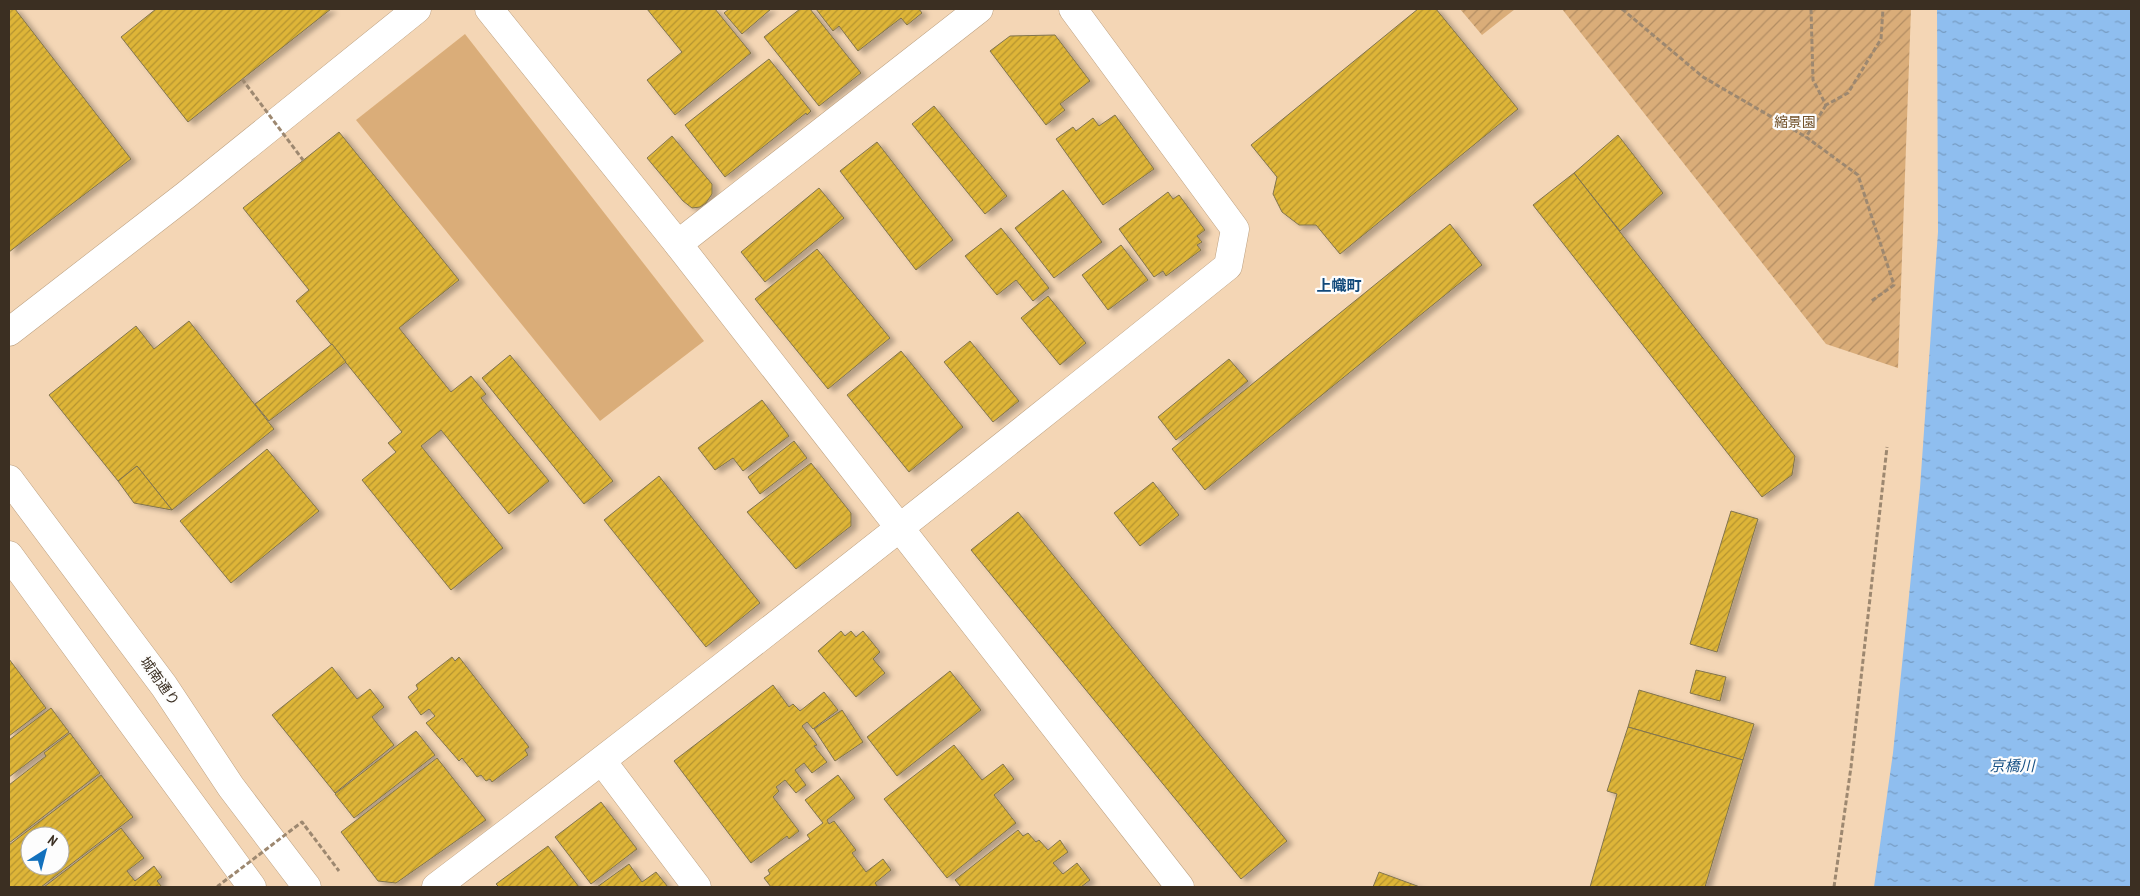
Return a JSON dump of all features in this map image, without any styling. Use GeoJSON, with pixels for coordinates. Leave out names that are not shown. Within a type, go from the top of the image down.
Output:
{"type":"FeatureCollection","features":[{"type":"Feature","properties":{"kind":"street"},"geometry":{"type":"LineString","coordinates":[[9,332],[186,195],[417,9]]}},
{"type":"Feature","properties":{"kind":"street"},"geometry":{"type":"LineString","coordinates":[[489,9],[678,244],[1180,887]]}},
{"type":"Feature","properties":{"kind":"street"},"geometry":{"type":"LineString","coordinates":[[678,244],[979,9]]}},
{"type":"Feature","properties":{"kind":"street"},"geometry":{"type":"LineString","coordinates":[[436,887],[900,530],[1228,266],[1235,228],[1073,9]]}},
{"type":"Feature","properties":{"kind":"street","name":"城南通り"},"geometry":{"type":"LineString","coordinates":[[9,479],[164,686],[231,787],[307,887]]}},
{"type":"Feature","properties":{"kind":"street"},"geometry":{"type":"LineString","coordinates":[[9,555],[252,887]]}},
{"type":"Feature","properties":{"kind":"street"},"geometry":{"type":"LineString","coordinates":[[602,761],[697,887]]}},
{"type":"Feature","properties":{"kind":"path"},"geometry":{"type":"LineString","coordinates":[[1622,9],[1703,77],[1806,137],[1858,175],[1894,285],[1870,302]]}},
{"type":"Feature","properties":{"kind":"path"},"geometry":{"type":"LineString","coordinates":[[1811,9],[1813,80],[1826,105]]}},
{"type":"Feature","properties":{"kind":"path"},"geometry":{"type":"LineString","coordinates":[[1806,137],[1826,105],[1848,93],[1881,39],[1883,9]]}},
{"type":"Feature","properties":{"kind":"path"},"geometry":{"type":"LineString","coordinates":[[242,79],[303,160]]}},
{"type":"Feature","properties":{"kind":"path"},"geometry":{"type":"LineString","coordinates":[[1834,887],[1851,767],[1887,447]]}},
{"type":"Feature","properties":{"kind":"path"},"geometry":{"type":"LineString","coordinates":[[219,887],[302,822],[339,871]]}},
{"type":"Feature","properties":{"kind":"green space"},"geometry":{"type":"Polygon","coordinates":[[[1460,9],[1515,9],[1482,35],[1460,9]]]}},
{"type":"Feature","properties":{"kind":"green space","name":"縮景園"},"geometry":{"type":"Polygon","coordinates":[[[1562,9],[1911,9],[1898,368],[1826,344],[1562,9]]]}},
{"type":"Feature","properties":{"kind":"green space"},"geometry":{"type":"Polygon","coordinates":[[[465,34],[704,341],[600,421],[356,120],[465,34]]]}},
{"type":"Feature","properties":{"kind":"water","name":"京橋川"},"geometry":{"type":"Polygon","coordinates":[[[1937,9],[2131,9],[2131,887],[1874,887],[1893,753],[1920,488],[1938,232],[1937,9]]]}},
{"type":"Feature","properties":{"kind":"building"},"geometry":{"type":"Polygon","coordinates":[[[9,9],[15,9],[131,159],[9,252],[9,9]]]}},
{"type":"Feature","properties":{"kind":"building"},"geometry":{"type":"Polygon","coordinates":[[[156,9],[331,9],[188,122],[121,37],[156,9]]]}},
{"type":"Feature","properties":{"kind":"building"},"geometry":{"type":"Polygon","coordinates":[[[647,9],[715,9],[751,53],[675,115],[647,80],[682,52],[647,9]]]}},
{"type":"Feature","properties":{"kind":"building"},"geometry":{"type":"Polygon","coordinates":[[[729,9],[771,9],[742,34],[724,13],[729,9]]]}},
{"type":"Feature","properties":{"kind":"building"},"geometry":{"type":"Polygon","coordinates":[[[800,9],[810,9],[861,73],[819,106],[764,37],[800,9]]]}},
{"type":"Feature","properties":{"kind":"building"},"geometry":{"type":"Polygon","coordinates":[[[816,9],[919,9],[922,13],[907,25],[901,18],[858,51],[839,26],[833,31],[816,9]]]}},
{"type":"Feature","properties":{"kind":"building"},"geometry":{"type":"Polygon","coordinates":[[[1418,9],[1436,9],[1518,109],[1340,254],[1316,225],[1299,225],[1282,212],[1273,194],[1277,177],[1251,145],[1418,9]]]}},
{"type":"Feature","properties":{"kind":"building"},"geometry":{"type":"Polygon","coordinates":[[[1055,35],[1090,81],[1060,104],[1065,110],[1046,125],[990,51],[1010,36],[1055,35]]]}},
{"type":"Feature","properties":{"kind":"building"},"geometry":{"type":"Polygon","coordinates":[[[769,59],[811,111],[725,177],[685,125],[769,59]]]}},
{"type":"Feature","properties":{"kind":"building"},"geometry":{"type":"Polygon","coordinates":[[[934,106],[1007,196],[985,214],[912,124],[934,106]]]}},
{"type":"Feature","properties":{"kind":"building"},"geometry":{"type":"Polygon","coordinates":[[[1115,115],[1154,169],[1103,205],[1056,139],[1073,127],[1076,131],[1093,118],[1099,126],[1115,115]]]}},
{"type":"Feature","properties":{"kind":"building"},"geometry":{"type":"Polygon","coordinates":[[[339,132],[459,280],[399,328],[451,392],[471,376],[486,394],[481,398],[549,481],[509,514],[441,430],[421,446],[503,548],[451,590],[362,480],[396,452],[388,443],[402,432],[296,301],[309,290],[243,208],[339,132]]]}},
{"type":"Feature","properties":{"kind":"building"},"geometry":{"type":"Polygon","coordinates":[[[1618,135],[1663,193],[1620,231],[1574,173],[1618,135]]]}},
{"type":"Feature","properties":{"kind":"building"},"geometry":{"type":"Polygon","coordinates":[[[672,136],[712,184],[712,194],[706,203],[700,207],[692,208],[683,201],[647,158],[672,136]]]}},
{"type":"Feature","properties":{"kind":"building"},"geometry":{"type":"Polygon","coordinates":[[[877,142],[953,240],[916,270],[840,171],[877,142]]]}},
{"type":"Feature","properties":{"kind":"building"},"geometry":{"type":"Polygon","coordinates":[[[1574,173],[1795,456],[1792,475],[1762,497],[1533,205],[1574,173]]]}},
{"type":"Feature","properties":{"kind":"building"},"geometry":{"type":"Polygon","coordinates":[[[819,188],[844,218],[765,282],[741,252],[819,188]]]}},
{"type":"Feature","properties":{"kind":"building"},"geometry":{"type":"Polygon","coordinates":[[[1063,190],[1102,242],[1054,278],[1015,228],[1063,190]]]}},
{"type":"Feature","properties":{"kind":"building"},"geometry":{"type":"Polygon","coordinates":[[[1168,192],[1173,199],[1179,195],[1205,230],[1197,236],[1202,242],[1197,245],[1201,250],[1166,276],[1163,271],[1154,277],[1119,229],[1168,192]]]}},
{"type":"Feature","properties":{"kind":"building"},"geometry":{"type":"Polygon","coordinates":[[[1450,224],[1482,265],[1205,490],[1172,449],[1450,224]]]}},
{"type":"Feature","properties":{"kind":"building"},"geometry":{"type":"Polygon","coordinates":[[[1001,228],[1049,288],[1033,301],[1016,280],[997,295],[965,256],[1001,228]]]}},
{"type":"Feature","properties":{"kind":"building"},"geometry":{"type":"Polygon","coordinates":[[[1121,245],[1148,280],[1108,310],[1082,275],[1121,245]]]}},
{"type":"Feature","properties":{"kind":"building"},"geometry":{"type":"Polygon","coordinates":[[[817,249],[890,338],[828,389],[755,299],[817,249]]]}},
{"type":"Feature","properties":{"kind":"building"},"geometry":{"type":"Polygon","coordinates":[[[1048,296],[1086,343],[1060,365],[1021,318],[1048,296]]]}},
{"type":"Feature","properties":{"kind":"building"},"geometry":{"type":"Polygon","coordinates":[[[189,321],[274,429],[172,510],[137,466],[118,481],[49,395],[136,326],[154,349],[189,321]]]}},
{"type":"Feature","properties":{"kind":"building"},"geometry":{"type":"Polygon","coordinates":[[[970,341],[1019,401],[993,422],[944,362],[970,341]]]}},
{"type":"Feature","properties":{"kind":"building"},"geometry":{"type":"Polygon","coordinates":[[[332,344],[346,362],[269,421],[255,404],[332,344]]]}},
{"type":"Feature","properties":{"kind":"building"},"geometry":{"type":"Polygon","coordinates":[[[901,351],[963,427],[909,472],[847,395],[901,351]]]}},
{"type":"Feature","properties":{"kind":"building"},"geometry":{"type":"Polygon","coordinates":[[[510,355],[613,481],[584,504],[482,378],[510,355]]]}},
{"type":"Feature","properties":{"kind":"building"},"geometry":{"type":"Polygon","coordinates":[[[1229,359],[1248,381],[1176,440],[1158,417],[1229,359]]]}},
{"type":"Feature","properties":{"kind":"building"},"geometry":{"type":"Polygon","coordinates":[[[762,400],[789,436],[743,471],[733,458],[715,470],[698,448],[762,400]]]}},
{"type":"Feature","properties":{"kind":"building"},"geometry":{"type":"Polygon","coordinates":[[[794,441],[807,458],[760,494],[748,477],[794,441]]]}},
{"type":"Feature","properties":{"kind":"building"},"geometry":{"type":"Polygon","coordinates":[[[267,449],[319,511],[231,583],[180,521],[267,449]]]}},
{"type":"Feature","properties":{"kind":"building"},"geometry":{"type":"Polygon","coordinates":[[[811,463],[851,513],[851,526],[796,569],[747,512],[811,463]]]}},
{"type":"Feature","properties":{"kind":"building"},"geometry":{"type":"Polygon","coordinates":[[[137,466],[172,510],[134,503],[118,481],[137,466]]]}},
{"type":"Feature","properties":{"kind":"building"},"geometry":{"type":"Polygon","coordinates":[[[659,476],[760,603],[706,647],[604,520],[659,476]]]}},
{"type":"Feature","properties":{"kind":"building"},"geometry":{"type":"Polygon","coordinates":[[[1153,482],[1179,515],[1140,546],[1114,513],[1153,482]]]}},
{"type":"Feature","properties":{"kind":"building"},"geometry":{"type":"Polygon","coordinates":[[[1731,511],[1758,519],[1717,652],[1690,644],[1731,511]]]}},
{"type":"Feature","properties":{"kind":"building"},"geometry":{"type":"Polygon","coordinates":[[[1018,512],[1287,841],[1241,879],[971,550],[1018,512]]]}},
{"type":"Feature","properties":{"kind":"building"},"geometry":{"type":"Polygon","coordinates":[[[841,631],[845,636],[851,631],[856,637],[863,631],[880,652],[873,659],[885,673],[856,697],[818,651],[841,631]]]}},
{"type":"Feature","properties":{"kind":"building"},"geometry":{"type":"Polygon","coordinates":[[[452,657],[455,661],[459,657],[529,747],[525,750],[528,755],[492,782],[490,779],[486,781],[481,775],[477,777],[462,758],[459,761],[426,723],[435,716],[429,709],[421,715],[408,697],[418,689],[416,685],[452,657]]]}},
{"type":"Feature","properties":{"kind":"building"},"geometry":{"type":"Polygon","coordinates":[[[9,659],[46,708],[9,736],[9,659]]]}},
{"type":"Feature","properties":{"kind":"building"},"geometry":{"type":"Polygon","coordinates":[[[332,667],[357,699],[370,689],[384,707],[372,717],[394,745],[335,793],[272,715],[332,667]]]}},
{"type":"Feature","properties":{"kind":"building"},"geometry":{"type":"Polygon","coordinates":[[[1696,670],[1726,677],[1720,701],[1690,693],[1696,670]]]}},
{"type":"Feature","properties":{"kind":"building"},"geometry":{"type":"Polygon","coordinates":[[[950,671],[981,710],[897,776],[867,737],[950,671]]]}},
{"type":"Feature","properties":{"kind":"building"},"geometry":{"type":"Polygon","coordinates":[[[773,685],[789,707],[793,704],[800,711],[824,692],[838,710],[813,729],[807,722],[802,726],[817,745],[814,746],[827,762],[812,773],[804,763],[795,770],[806,785],[796,793],[785,780],[776,787],[779,791],[773,797],[799,831],[789,839],[787,836],[751,863],[674,761],[773,685]]]}},
{"type":"Feature","properties":{"kind":"building"},"geometry":{"type":"Polygon","coordinates":[[[1639,690],[1754,724],[1743,760],[1628,727],[1639,690]]]}},
{"type":"Feature","properties":{"kind":"building"},"geometry":{"type":"Polygon","coordinates":[[[51,708],[69,732],[9,777],[9,740],[51,708]]]}},
{"type":"Feature","properties":{"kind":"building"},"geometry":{"type":"Polygon","coordinates":[[[842,710],[863,742],[835,761],[814,729],[842,710]]]}},
{"type":"Feature","properties":{"kind":"building"},"geometry":{"type":"Polygon","coordinates":[[[1628,727],[1743,760],[1705,887],[1590,887],[1617,794],[1607,791],[1628,727]]]}},
{"type":"Feature","properties":{"kind":"building"},"geometry":{"type":"Polygon","coordinates":[[[416,731],[435,755],[354,818],[335,794],[416,731]]]}},
{"type":"Feature","properties":{"kind":"building"},"geometry":{"type":"Polygon","coordinates":[[[70,733],[100,773],[31,826],[20,826],[20,835],[9,843],[9,785],[46,756],[44,753],[70,733]]]}},
{"type":"Feature","properties":{"kind":"building"},"geometry":{"type":"Polygon","coordinates":[[[954,745],[982,780],[1003,764],[1014,779],[994,795],[1016,823],[947,878],[884,799],[954,745]]]}},
{"type":"Feature","properties":{"kind":"building"},"geometry":{"type":"Polygon","coordinates":[[[437,758],[486,820],[396,883],[378,881],[341,832],[437,758]]]}},
{"type":"Feature","properties":{"kind":"building"},"geometry":{"type":"Polygon","coordinates":[[[101,775],[133,817],[70,865],[70,826],[34,826],[101,775]]]}},
{"type":"Feature","properties":{"kind":"building"},"geometry":{"type":"Polygon","coordinates":[[[838,775],[855,798],[827,820],[829,824],[834,821],[856,850],[852,853],[866,872],[883,859],[891,870],[875,883],[878,887],[771,887],[764,878],[770,874],[768,870],[810,839],[807,835],[823,823],[805,800],[838,775]]]}},
{"type":"Feature","properties":{"kind":"building"},"geometry":{"type":"Polygon","coordinates":[[[601,802],[637,849],[591,884],[555,837],[601,802]]]}},
{"type":"Feature","properties":{"kind":"building"},"geometry":{"type":"Polygon","coordinates":[[[121,828],[144,858],[127,871],[135,881],[154,866],[162,877],[157,881],[162,887],[44,887],[58,876],[70,876],[70,867],[121,828]]]}},
{"type":"Feature","properties":{"kind":"building"},"geometry":{"type":"Polygon","coordinates":[[[1018,830],[1023,836],[1028,833],[1036,842],[1039,840],[1048,850],[1060,840],[1068,852],[1053,863],[1063,874],[1077,863],[1090,880],[1081,887],[961,887],[955,880],[1018,830]]]}},
{"type":"Feature","properties":{"kind":"building"},"geometry":{"type":"Polygon","coordinates":[[[20,837],[20,876],[55,876],[41,887],[9,887],[9,845],[20,837]]]}},
{"type":"Feature","properties":{"kind":"building"},"geometry":{"type":"Polygon","coordinates":[[[548,846],[579,887],[499,887],[496,884],[548,846]]]}},
{"type":"Feature","properties":{"kind":"building"},"geometry":{"type":"Polygon","coordinates":[[[629,864],[642,882],[656,872],[668,887],[597,887],[629,864]]]}},
{"type":"Feature","properties":{"kind":"building"},"geometry":{"type":"Polygon","coordinates":[[[1379,872],[1420,887],[1373,887],[1379,872]]]}},
{"type":"Feature","properties":{"kind":"district","name":"上幟町"},"geometry":{"type":"Point","coordinates":[1339,285]}}]}
